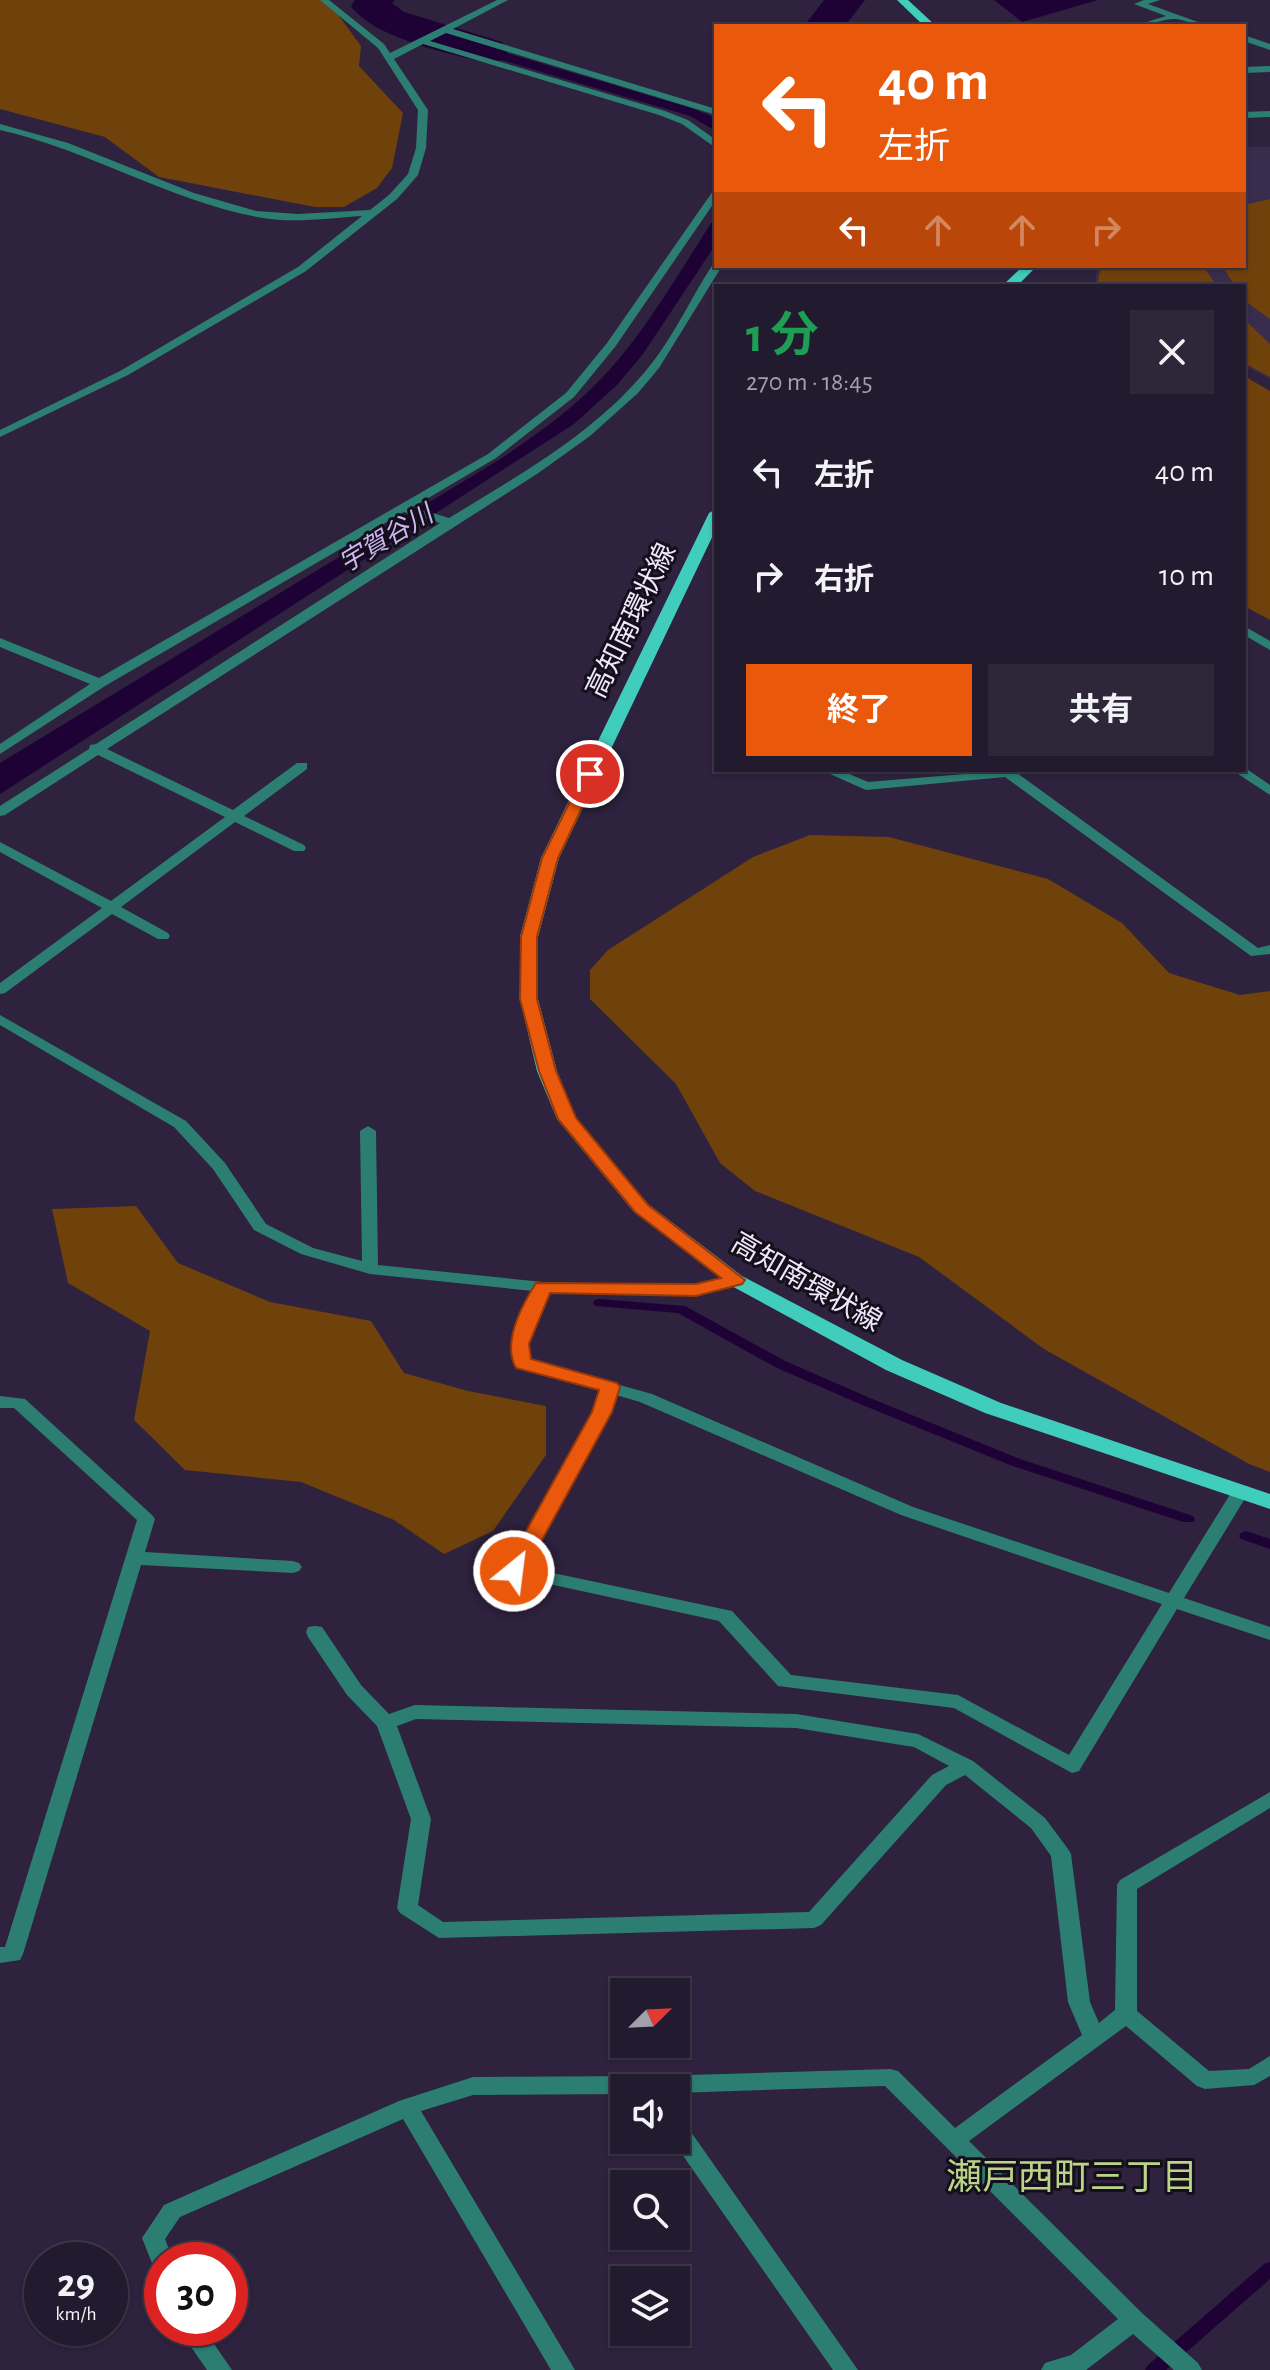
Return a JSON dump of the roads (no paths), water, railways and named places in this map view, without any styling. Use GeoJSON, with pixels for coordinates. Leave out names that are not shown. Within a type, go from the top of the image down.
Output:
{"type":"FeatureCollection","features":[{"type":"Feature","properties":{"kind":"main road"},"geometry":{"type":"LineString","coordinates":[[902,0],[928,24]]}},
{"type":"Feature","properties":{"kind":"main road"},"geometry":{"type":"LineString","coordinates":[[1011,284],[1029,268]]}},
{"type":"Feature","properties":{"kind":"main road","name":"高知南環状線"},"geometry":{"type":"LineString","coordinates":[[714,517],[550,858],[529,937],[529,999],[547,1071],[567,1119],[641,1208],[735,1280],[894,1365],[993,1408],[1270,1502]]}},
{"type":"Feature","properties":{"kind":"street"},"geometry":{"type":"LineString","coordinates":[[0,434],[124,373],[302,269],[372,213],[413,175],[421,148],[423,110],[369,34],[346,20],[324,0]]}},
{"type":"Feature","properties":{"kind":"street"},"geometry":{"type":"LineString","coordinates":[[388,58],[504,0]]}},
{"type":"Feature","properties":{"kind":"street"},"geometry":{"type":"LineString","coordinates":[[1156,0],[1138,4],[1199,24]]}},
{"type":"Feature","properties":{"kind":"street"},"geometry":{"type":"LineString","coordinates":[[1146,24],[1176,16]]}},
{"type":"Feature","properties":{"kind":"street"},"geometry":{"type":"LineString","coordinates":[[445,32],[714,111]]}},
{"type":"Feature","properties":{"kind":"street"},"geometry":{"type":"LineString","coordinates":[[1246,39],[1270,47]]}},
{"type":"Feature","properties":{"kind":"street"},"geometry":{"type":"LineString","coordinates":[[427,41],[662,113],[685,122],[714,144]]}},
{"type":"Feature","properties":{"kind":"street"},"geometry":{"type":"LineString","coordinates":[[1246,70],[1270,69]]}},
{"type":"Feature","properties":{"kind":"street"},"geometry":{"type":"LineString","coordinates":[[1246,115],[1270,114]]}},
{"type":"Feature","properties":{"kind":"street"},"geometry":{"type":"LineString","coordinates":[[0,127],[36,134],[161,185],[258,214],[372,213]]}},
{"type":"Feature","properties":{"kind":"street"},"geometry":{"type":"LineString","coordinates":[[0,750],[100,683],[408,509],[492,456],[570,395],[611,345],[714,196]]}},
{"type":"Feature","properties":{"kind":"street"},"geometry":{"type":"LineString","coordinates":[[0,812],[446,521],[559,456],[618,406],[655,365],[716,268]]}},
{"type":"Feature","properties":{"kind":"street"},"geometry":{"type":"LineString","coordinates":[[408,509],[446,521]]}},
{"type":"Feature","properties":{"kind":"street"},"geometry":{"type":"LineString","coordinates":[[1246,631],[1270,646]]}},
{"type":"Feature","properties":{"kind":"street"},"geometry":{"type":"LineString","coordinates":[[0,642],[100,683]]}},
{"type":"Feature","properties":{"kind":"street"},"geometry":{"type":"LineString","coordinates":[[95,748],[299,848]]}},
{"type":"Feature","properties":{"kind":"street"},"geometry":{"type":"LineString","coordinates":[[0,990],[302,766]]}},
{"type":"Feature","properties":{"kind":"street"},"geometry":{"type":"LineString","coordinates":[[833,772],[866,786],[1006,772],[1256,953],[1270,949]]}},
{"type":"Feature","properties":{"kind":"street"},"geometry":{"type":"LineString","coordinates":[[1242,772],[1270,791]]}},
{"type":"Feature","properties":{"kind":"street"},"geometry":{"type":"LineString","coordinates":[[0,846],[163,936]]}},
{"type":"Feature","properties":{"kind":"street"},"geometry":{"type":"LineString","coordinates":[[0,1019],[180,1124],[219,1166],[260,1227],[307,1251],[370,1269],[543,1287],[696,1290],[735,1280]]}},
{"type":"Feature","properties":{"kind":"street"},"geometry":{"type":"LineString","coordinates":[[368,1131],[370,1269]]}},
{"type":"Feature","properties":{"kind":"street"},"geometry":{"type":"LineString","coordinates":[[543,1287],[519,1344],[522,1363],[646,1398],[907,1511],[1270,1634]]}},
{"type":"Feature","properties":{"kind":"street"},"geometry":{"type":"LineString","coordinates":[[610,1387],[602,1412],[514,1571],[725,1616],[785,1681],[958,1702],[1072,1766],[1240,1492]]}},
{"type":"Feature","properties":{"kind":"street"},"geometry":{"type":"LineString","coordinates":[[0,1402],[19,1403],[146,1519],[13,1954],[0,1955]]}},
{"type":"Feature","properties":{"kind":"street"},"geometry":{"type":"LineString","coordinates":[[135,1558],[293,1567]]}},
{"type":"Feature","properties":{"kind":"street"},"geometry":{"type":"LineString","coordinates":[[315,1632],[354,1690],[386,1723],[421,1819],[407,1908],[439,1930],[814,1920],[939,1780],[966,1766]]}},
{"type":"Feature","properties":{"kind":"street"},"geometry":{"type":"LineString","coordinates":[[386,1723],[415,1712],[796,1721],[918,1741],[966,1766],[1038,1823],[1061,1854],[1079,2002],[1094,2037]]}},
{"type":"Feature","properties":{"kind":"street"},"geometry":{"type":"LineString","coordinates":[[1126,2014],[1127,1885],[1270,1799]]}},
{"type":"Feature","properties":{"kind":"street"},"geometry":{"type":"LineString","coordinates":[[954,2140],[1126,2014]]}},
{"type":"Feature","properties":{"kind":"street"},"geometry":{"type":"LineString","coordinates":[[1126,2014],[1205,2080],[1254,2077],[1270,2064]]}},
{"type":"Feature","properties":{"kind":"street"},"geometry":{"type":"LineString","coordinates":[[690,2086],[890,2077],[1134,2320],[1190,2370]]}},
{"type":"Feature","properties":{"kind":"street"},"geometry":{"type":"LineString","coordinates":[[155,2242],[153,2238],[172,2211],[407,2107],[473,2086],[610,2087]]}},
{"type":"Feature","properties":{"kind":"street"},"geometry":{"type":"LineString","coordinates":[[407,2107],[563,2370]]}},
{"type":"Feature","properties":{"kind":"street"},"geometry":{"type":"LineString","coordinates":[[690,2148],[846,2370]]}},
{"type":"Feature","properties":{"kind":"street"},"geometry":{"type":"LineString","coordinates":[[1053,2370],[1078,2363],[1134,2320]]}},
{"type":"Feature","properties":{"kind":"street"},"geometry":{"type":"LineString","coordinates":[[203,2346],[220,2370]]}},
{"type":"Feature","properties":{"kind":"water"},"geometry":{"type":"Polygon","coordinates":[[[994,0],[1098,0],[1022,22],[994,0]]]}},
{"type":"Feature","properties":{"kind":"water"},"geometry":{"type":"Polygon","coordinates":[[[399,21],[694,109],[714,117],[714,130],[690,116],[451,45],[386,22],[399,21]]]}},
{"type":"Feature","properties":{"kind":"water"},"geometry":{"type":"Polygon","coordinates":[[[714,219],[714,247],[643,354],[617,385],[574,424],[0,794],[0,763],[502,458],[538,433],[612,367],[659,304],[714,219]]]}},
{"type":"Feature","properties":{"kind":"waterway","name":"宇賀谷川"},"geometry":{"type":"LineString","coordinates":[[375,0],[371,6],[390,20],[488,51]]}},
{"type":"Feature","properties":{"kind":"waterway"},"geometry":{"type":"LineString","coordinates":[[826,24],[845,0]]}},
{"type":"Feature","properties":{"kind":"waterway"},"geometry":{"type":"LineString","coordinates":[[599,1303],[681,1309],[780,1364],[865,1401],[1015,1462],[1188,1519]]}},
{"type":"Feature","properties":{"kind":"waterway"},"geometry":{"type":"LineString","coordinates":[[1246,1536],[1270,1544]]}},
{"type":"Feature","properties":{"kind":"waterway"},"geometry":{"type":"LineString","coordinates":[[1154,2370],[1270,2269]]}},
{"type":"Feature","properties":{"kind":"district","name":"瀬戸西町三丁目"},"geometry":{"type":"Point","coordinates":[1072,2178]}}]}
